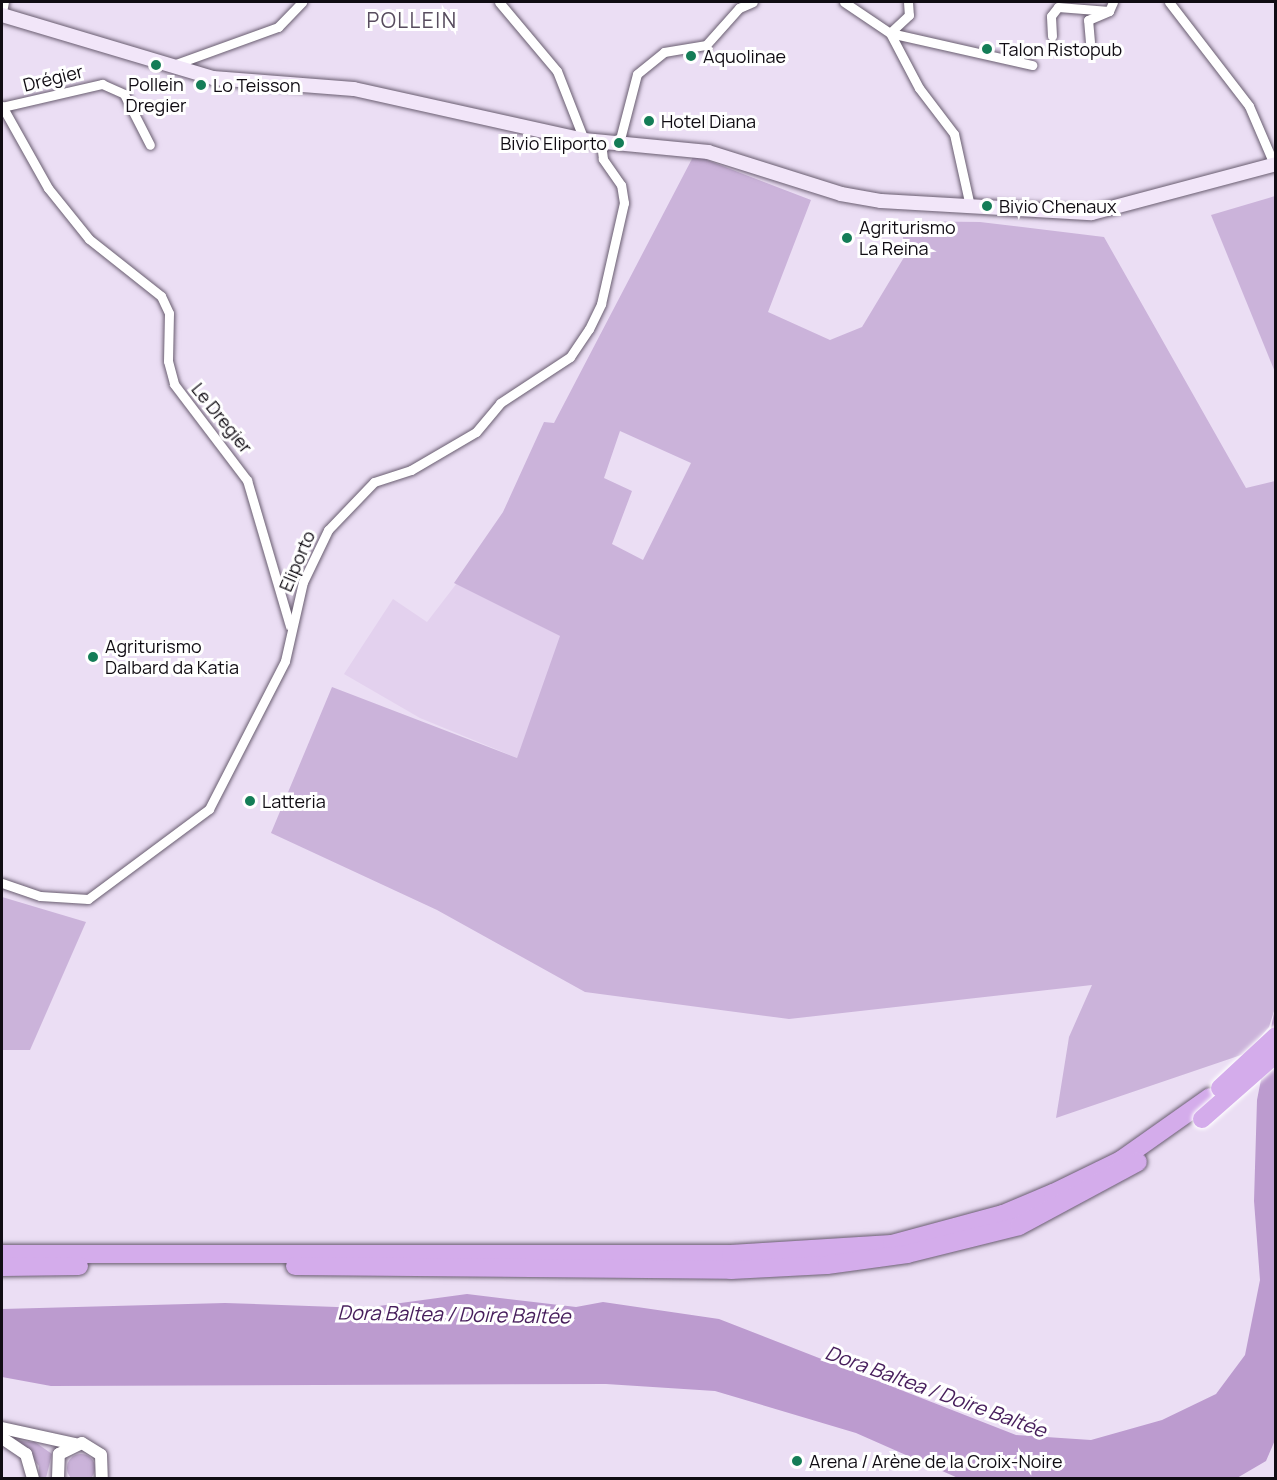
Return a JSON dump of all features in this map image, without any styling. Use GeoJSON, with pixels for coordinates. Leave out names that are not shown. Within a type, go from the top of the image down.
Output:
{"type":"FeatureCollection","features":[{"type":"Feature","properties":{"kind":"highway"},"geometry":{"type":"LineString","coordinates":[[2,1267],[24,1260],[732,1254],[892,1244],[1003,1214],[1121,1160],[1210,1096],[1275,1036]]}},
{"type":"Feature","properties":{"kind":"highway"},"geometry":{"type":"LineString","coordinates":[[2,1254],[24,1260],[731,1270],[827,1265],[907,1254],[1019,1226],[1118,1175],[1202,1119],[1275,1054]]}},
{"type":"Feature","properties":{"kind":"main road"},"geometry":{"type":"LineString","coordinates":[[2,12],[165,67],[245,83],[354,89],[585,140],[708,152],[841,194],[970,206],[1092,213],[1275,164]]}},
{"type":"Feature","properties":{"kind":"street"},"geometry":{"type":"LineString","coordinates":[[165,67],[278,27],[302,2]]}},
{"type":"Feature","properties":{"kind":"street"},"geometry":{"type":"LineString","coordinates":[[499,2],[557,71],[585,140]]}},
{"type":"Feature","properties":{"kind":"street"},"geometry":{"type":"LineString","coordinates":[[619,143],[637,74],[664,52],[706,45],[739,8],[753,2]]}},
{"type":"Feature","properties":{"kind":"street"},"geometry":{"type":"LineString","coordinates":[[844,2],[890,33],[1032,65]]}},
{"type":"Feature","properties":{"kind":"street"},"geometry":{"type":"LineString","coordinates":[[890,33],[909,15],[908,2]]}},
{"type":"Feature","properties":{"kind":"street"},"geometry":{"type":"LineString","coordinates":[[1170,2],[1249,105],[1275,164]]}},
{"type":"Feature","properties":{"kind":"street"},"geometry":{"type":"LineString","coordinates":[[1052,36],[1051,16],[1058,8],[1111,6]]}},
{"type":"Feature","properties":{"kind":"street"},"geometry":{"type":"LineString","coordinates":[[1090,42],[1088,20],[1111,6]]}},
{"type":"Feature","properties":{"kind":"street"},"geometry":{"type":"LineString","coordinates":[[890,33],[919,88],[954,134],[970,206]]}},
{"type":"Feature","properties":{"kind":"street","name":"Drégier"},"geometry":{"type":"LineString","coordinates":[[2,106],[102,84],[124,94],[150,145]]}},
{"type":"Feature","properties":{"kind":"street","name":"Le Dregier"},"geometry":{"type":"LineString","coordinates":[[2,106],[48,188],[89,239],[161,296],[169,313],[168,361],[174,384],[247,480],[290,628]]}},
{"type":"Feature","properties":{"kind":"street","name":"Eliporto"},"geometry":{"type":"LineString","coordinates":[[2,883],[39,896],[88,899],[209,810],[285,661],[290,628],[303,582],[328,530],[374,482],[411,470],[476,432],[500,403],[570,357],[589,329],[601,304],[624,203],[621,185],[603,159],[601,142]]}},
{"type":"Feature","properties":{"kind":"street"},"geometry":{"type":"LineString","coordinates":[[2,1430],[96,1449],[105,1475]]}},
{"type":"Feature","properties":{"kind":"street"},"geometry":{"type":"LineString","coordinates":[[2,1430],[43,1441],[55,1471]]}},
{"type":"Feature","properties":{"kind":"street"},"geometry":{"type":"LineString","coordinates":[[2,1438],[26,1454],[33,1479]]}},
{"type":"Feature","properties":{"kind":"street"},"geometry":{"type":"LineString","coordinates":[[55,1471],[75,1444]]}},
{"type":"Feature","properties":{"kind":"shaded area"},"geometry":{"type":"Polygon","coordinates":[[[694,155],[811,200],[768,312],[830,340],[862,327],[906,254],[900,221],[980,222],[1104,237],[1246,488],[1275,481],[1275,1008],[1269,1027],[1247,1053],[1056,1118],[1069,1037],[1092,985],[789,1019],[585,992],[437,910],[271,833],[332,687],[517,758],[560,636],[454,583],[503,512],[544,422],[554,423],[694,155]],[[620,431],[604,478],[632,491],[612,544],[643,560],[691,463],[620,431]]]}},
{"type":"Feature","properties":{"kind":"shaded area"},"geometry":{"type":"Polygon","coordinates":[[[1276,196],[1275,372],[1211,215],[1276,196]]]}},
{"type":"Feature","properties":{"kind":"shaded area"},"geometry":{"type":"Polygon","coordinates":[[[457,583],[562,637],[517,758],[420,718],[344,674],[393,599],[427,622],[457,583]]]}},
{"type":"Feature","properties":{"kind":"shaded area"},"geometry":{"type":"Polygon","coordinates":[[[2,897],[86,922],[30,1050],[2,1050],[2,897]]]}},
{"type":"Feature","properties":{"kind":"shaded area"},"geometry":{"type":"Polygon","coordinates":[[[19,1441],[35,1442],[52,1454],[46,1478],[39,1478],[39,1466],[19,1441]]]}},
{"type":"Feature","properties":{"kind":"shaded area"},"geometry":{"type":"Polygon","coordinates":[[[81,1454],[91,1458],[95,1468],[91,1478],[81,1482],[71,1478],[67,1468],[71,1458],[81,1454]]]}},
{"type":"Feature","properties":{"kind":"water","name":"Dora Baltea / Doire Baltée"},"geometry":{"type":"Polygon","coordinates":[[[1275,1008],[1275,1440],[1266,1461],[1237,1478],[958,1478],[856,1433],[715,1391],[606,1384],[51,1386],[2,1377],[2,1309],[225,1303],[364,1308],[467,1294],[576,1307],[603,1302],[719,1319],[1016,1435],[1091,1440],[1162,1420],[1216,1394],[1245,1355],[1260,1280],[1254,1201],[1257,1100],[1275,1008]]]}},
{"type":"Feature","properties":{"kind":"place","name":"Talon Ristopub"},"geometry":{"type":"Point","coordinates":[987,49]}},
{"type":"Feature","properties":{"kind":"place","name":"Aquolinae"},"geometry":{"type":"Point","coordinates":[691,56]}},
{"type":"Feature","properties":{"kind":"place","name":"Pollein Dregier"},"geometry":{"type":"Point","coordinates":[156,65]}},
{"type":"Feature","properties":{"kind":"place","name":"Lo Teisson"},"geometry":{"type":"Point","coordinates":[201,85]}},
{"type":"Feature","properties":{"kind":"place","name":"Hotel Diana"},"geometry":{"type":"Point","coordinates":[649,121]}},
{"type":"Feature","properties":{"kind":"place","name":"Bivio Eliporto"},"geometry":{"type":"Point","coordinates":[619,143]}},
{"type":"Feature","properties":{"kind":"place","name":"Bivio Chenaux"},"geometry":{"type":"Point","coordinates":[987,206]}},
{"type":"Feature","properties":{"kind":"place","name":"Agriturismo La Reina"},"geometry":{"type":"Point","coordinates":[847,238]}},
{"type":"Feature","properties":{"kind":"place","name":"Agriturismo Dalbard da Katia"},"geometry":{"type":"Point","coordinates":[93,657]}},
{"type":"Feature","properties":{"kind":"place","name":"Latteria"},"geometry":{"type":"Point","coordinates":[250,801]}},
{"type":"Feature","properties":{"kind":"place","name":"Arena / Arène de la Croix-Noire"},"geometry":{"type":"Point","coordinates":[797,1461]}},
{"type":"Feature","properties":{"kind":"district","name":"POLLEIN"},"geometry":{"type":"Point","coordinates":[412,20]}}]}
